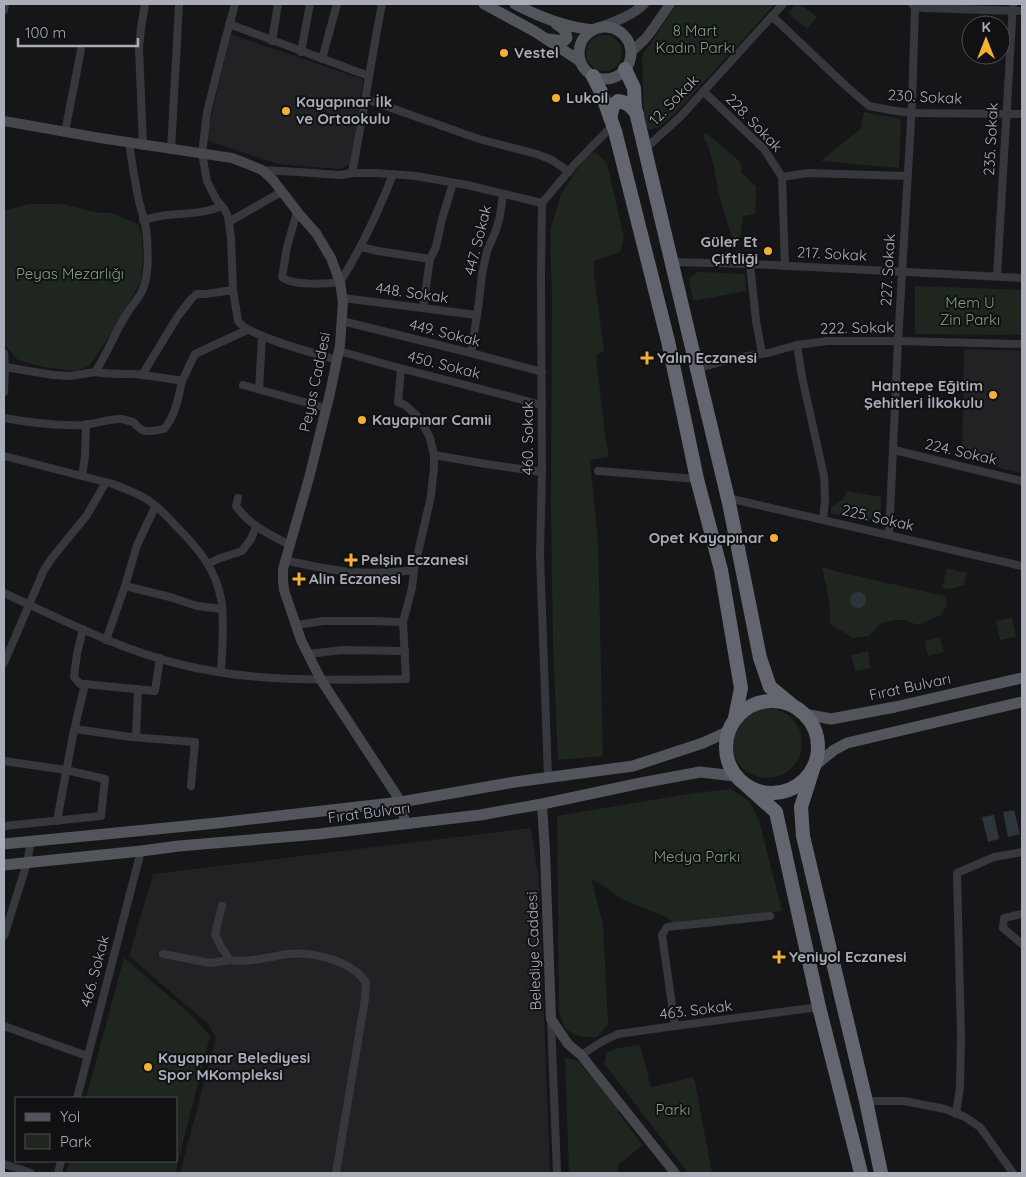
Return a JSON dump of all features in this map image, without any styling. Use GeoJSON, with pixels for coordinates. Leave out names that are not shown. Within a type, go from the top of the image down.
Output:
{"type":"FeatureCollection","features":[{"type":"Feature","properties":{"kind":"highway"},"geometry":{"type":"LineString","coordinates":[[625,69],[634,88],[637,114],[645,149],[728,498],[760,658],[770,687],[804,714],[813,725],[818,738],[818,753],[801,807],[803,836],[866,1101],[881,1173]]}},
{"type":"Feature","properties":{"kind":"highway"},"geometry":{"type":"LineString","coordinates":[[593,76],[601,92],[611,122],[668,341],[698,479],[721,570],[741,688],[735,718]]}},
{"type":"Feature","properties":{"kind":"highway"},"geometry":{"type":"LineString","coordinates":[[611,122],[613,106],[618,101],[628,104],[637,114]]}},
{"type":"Feature","properties":{"kind":"highway"},"geometry":{"type":"LineString","coordinates":[[792,705],[777,701],[761,702],[746,708],[735,718],[727,732],[725,747],[727,762],[735,776],[776,812],[819,1007],[862,1173]]}},
{"type":"Feature","properties":{"kind":"highway"},"geometry":{"type":"LineString","coordinates":[[747,786],[761,792],[777,793],[792,789],[805,779],[814,766]]}},
{"type":"Feature","properties":{"kind":"main road"},"geometry":{"type":"LineString","coordinates":[[484,4],[544,38],[580,62]]}},
{"type":"Feature","properties":{"kind":"main road"},"geometry":{"type":"LineString","coordinates":[[514,4],[538,16],[583,29],[604,27],[620,32],[629,44],[631,52],[625,69],[614,78],[600,79],[593,76],[587,73],[580,62],[578,54],[582,40],[587,34],[596,29]]}},
{"type":"Feature","properties":{"kind":"main road"},"geometry":{"type":"LineString","coordinates":[[544,38],[558,41],[564,41],[567,38],[563,29],[552,20]]}},
{"type":"Feature","properties":{"kind":"main road","name":"Fırat Bulvarı"},"geometry":{"type":"LineString","coordinates":[[804,714],[831,719],[895,707],[1022,678]]}},
{"type":"Feature","properties":{"kind":"main road"},"geometry":{"type":"LineString","coordinates":[[814,766],[834,750],[847,743],[1022,702]]}},
{"type":"Feature","properties":{"kind":"main road","name":"Fırat Bulvarı"},"geometry":{"type":"LineString","coordinates":[[4,844],[227,822],[401,802],[515,782],[633,766],[703,743],[727,732]]}},
{"type":"Feature","properties":{"kind":"main road","name":"Fırat Bulvarı"},"geometry":{"type":"LineString","coordinates":[[4,865],[179,846],[319,834],[480,815],[700,772],[735,776]]}},
{"type":"Feature","properties":{"kind":"street"},"geometry":{"type":"LineString","coordinates":[[4,10],[6,4]]}},
{"type":"Feature","properties":{"kind":"street"},"geometry":{"type":"LineString","coordinates":[[143,146],[140,48],[145,4]]}},
{"type":"Feature","properties":{"kind":"street"},"geometry":{"type":"LineString","coordinates":[[171,150],[179,4]]}},
{"type":"Feature","properties":{"kind":"street"},"geometry":{"type":"LineString","coordinates":[[235,4],[207,112],[202,154],[207,181],[228,217],[231,237],[233,290],[238,321],[240,326],[248,330]]}},
{"type":"Feature","properties":{"kind":"street"},"geometry":{"type":"LineString","coordinates":[[272,41],[278,4]]}},
{"type":"Feature","properties":{"kind":"street"},"geometry":{"type":"LineString","coordinates":[[301,52],[310,4]]}},
{"type":"Feature","properties":{"kind":"street"},"geometry":{"type":"LineString","coordinates":[[322,59],[337,4]]}},
{"type":"Feature","properties":{"kind":"street"},"geometry":{"type":"LineString","coordinates":[[352,173],[382,4]]}},
{"type":"Feature","properties":{"kind":"street"},"geometry":{"type":"LineString","coordinates":[[596,29],[620,20],[639,10],[644,4]]}},
{"type":"Feature","properties":{"kind":"street"},"geometry":{"type":"LineString","coordinates":[[631,52],[645,39],[670,4]]}},
{"type":"Feature","properties":{"kind":"street","name":"12. Sokak"},"geometry":{"type":"LineString","coordinates":[[645,149],[681,116],[783,4]]}},
{"type":"Feature","properties":{"kind":"street"},"geometry":{"type":"LineString","coordinates":[[914,5],[925,8],[1013,8],[1022,11]]}},
{"type":"Feature","properties":{"kind":"street","name":"227. Sokak"},"geometry":{"type":"LineString","coordinates":[[889,535],[911,113],[914,5]]}},
{"type":"Feature","properties":{"kind":"street","name":"235. Sokak"},"geometry":{"type":"LineString","coordinates":[[997,276],[1013,8]]}},
{"type":"Feature","properties":{"kind":"street","name":"230. Sokak"},"geometry":{"type":"LineString","coordinates":[[772,16],[870,106],[911,113],[1022,114]]}},
{"type":"Feature","properties":{"kind":"street"},"geometry":{"type":"LineString","coordinates":[[229,24],[369,76]]}},
{"type":"Feature","properties":{"kind":"street"},"geometry":{"type":"LineString","coordinates":[[66,132],[81,50]]}},
{"type":"Feature","properties":{"kind":"street","name":"228. Sokak"},"geometry":{"type":"LineString","coordinates":[[703,91],[764,149],[782,177]]}},
{"type":"Feature","properties":{"kind":"street"},"geometry":{"type":"LineString","coordinates":[[366,98],[479,139],[544,157],[552,160],[568,172]]}},
{"type":"Feature","properties":{"kind":"street","name":"Peyas Caddesi"},"geometry":{"type":"LineString","coordinates":[[4,121],[143,146],[232,158],[246,163],[262,170],[272,180],[316,233],[331,258],[340,282],[343,298],[338,356],[309,478],[283,569],[284,590],[301,640],[320,680],[401,802],[405,824]]}},
{"type":"Feature","properties":{"kind":"street"},"geometry":{"type":"LineString","coordinates":[[262,170],[341,175],[352,173],[416,176],[542,203],[611,122]]}},
{"type":"Feature","properties":{"kind":"street"},"geometry":{"type":"LineString","coordinates":[[95,372],[128,311],[140,297],[146,277],[146,230],[138,197],[129,143]]}},
{"type":"Feature","properties":{"kind":"street"},"geometry":{"type":"LineString","coordinates":[[785,266],[782,177],[808,173],[908,176]]}},
{"type":"Feature","properties":{"kind":"street"},"geometry":{"type":"LineString","coordinates":[[297,212],[287,248],[282,277],[285,280],[307,283],[324,284],[340,282],[361,247],[393,174]]}},
{"type":"Feature","properties":{"kind":"street"},"geometry":{"type":"LineString","coordinates":[[423,308],[430,259],[436,247],[442,218],[453,183]]}},
{"type":"Feature","properties":{"kind":"street"},"geometry":{"type":"LineString","coordinates":[[229,222],[282,192]]}},
{"type":"Feature","properties":{"kind":"street","name":"447. Sokak"},"geometry":{"type":"LineString","coordinates":[[471,352],[482,274],[487,251],[498,223],[503,194]]}},
{"type":"Feature","properties":{"kind":"street","name":"460. Sokak"},"geometry":{"type":"LineString","coordinates":[[542,203],[542,472],[540,555],[548,777]]}},
{"type":"Feature","properties":{"kind":"street"},"geometry":{"type":"LineString","coordinates":[[143,220],[214,210],[222,206]]}},
{"type":"Feature","properties":{"kind":"street"},"geometry":{"type":"LineString","coordinates":[[361,247],[430,259]]}},
{"type":"Feature","properties":{"kind":"street","name":"217. Sokak"},"geometry":{"type":"LineString","coordinates":[[671,262],[750,264],[1022,278]]}},
{"type":"Feature","properties":{"kind":"street"},"geometry":{"type":"LineString","coordinates":[[750,264],[756,321],[762,354]]}},
{"type":"Feature","properties":{"kind":"street"},"geometry":{"type":"LineString","coordinates":[[142,375],[178,316],[192,298],[197,294],[233,290]]}},
{"type":"Feature","properties":{"kind":"street","name":"448. Sokak"},"geometry":{"type":"LineString","coordinates":[[343,298],[476,315]]}},
{"type":"Feature","properties":{"kind":"street","name":"449. Sokak"},"geometry":{"type":"LineString","coordinates":[[342,321],[471,352],[542,372]]}},
{"type":"Feature","properties":{"kind":"street"},"geometry":{"type":"LineString","coordinates":[[4,418],[40,424],[61,425],[98,423],[112,419],[122,419],[134,422],[140,429],[147,431],[164,429],[171,421],[182,381],[195,354],[248,330]]}},
{"type":"Feature","properties":{"kind":"street","name":"450. Sokak"},"geometry":{"type":"LineString","coordinates":[[248,330],[262,336],[338,356],[401,368],[542,405]]}},
{"type":"Feature","properties":{"kind":"street"},"geometry":{"type":"LineString","coordinates":[[259,389],[262,336]]}},
{"type":"Feature","properties":{"kind":"street","name":"222. Sokak"},"geometry":{"type":"LineString","coordinates":[[696,369],[730,359],[762,354],[796,345],[828,341],[898,340],[1022,344]]}},
{"type":"Feature","properties":{"kind":"street"},"geometry":{"type":"LineString","coordinates":[[796,345],[824,476],[825,500],[823,519]]}},
{"type":"Feature","properties":{"kind":"street"},"geometry":{"type":"LineString","coordinates":[[4,353],[6,367],[4,392]]}},
{"type":"Feature","properties":{"kind":"street"},"geometry":{"type":"LineString","coordinates":[[6,367],[53,376],[70,376],[95,372],[162,377],[182,381]]}},
{"type":"Feature","properties":{"kind":"street"},"geometry":{"type":"LineString","coordinates":[[4,593],[106,640],[180,664],[260,677],[320,680],[406,679],[403,622],[431,496],[434,455],[430,438],[425,428],[405,405],[398,402],[401,368]]}},
{"type":"Feature","properties":{"kind":"street"},"geometry":{"type":"LineString","coordinates":[[243,385],[326,408]]}},
{"type":"Feature","properties":{"kind":"street"},"geometry":{"type":"LineString","coordinates":[[82,476],[86,424]]}},
{"type":"Feature","properties":{"kind":"street","name":"224. Sokak"},"geometry":{"type":"LineString","coordinates":[[894,450],[1022,481]]}},
{"type":"Feature","properties":{"kind":"street"},"geometry":{"type":"LineString","coordinates":[[434,455],[542,472]]}},
{"type":"Feature","properties":{"kind":"street"},"geometry":{"type":"LineString","coordinates":[[4,456],[106,482],[129,490],[148,500],[169,518],[189,539],[208,564],[217,582],[222,609],[221,672]]}},
{"type":"Feature","properties":{"kind":"street"},"geometry":{"type":"LineString","coordinates":[[598,471],[698,479]]}},
{"type":"Feature","properties":{"kind":"street"},"geometry":{"type":"LineString","coordinates":[[4,663],[44,570],[87,515],[106,482]]}},
{"type":"Feature","properties":{"kind":"street"},"geometry":{"type":"LineString","coordinates":[[238,498],[236,506],[241,513],[256,526],[290,545]]}},
{"type":"Feature","properties":{"kind":"street","name":"225. Sokak"},"geometry":{"type":"LineString","coordinates":[[728,498],[1022,566]]}},
{"type":"Feature","properties":{"kind":"street"},"geometry":{"type":"LineString","coordinates":[[106,640],[137,546],[156,507]]}},
{"type":"Feature","properties":{"kind":"street"},"geometry":{"type":"LineString","coordinates":[[208,564],[218,558],[242,551],[251,539],[256,526]]}},
{"type":"Feature","properties":{"kind":"street"},"geometry":{"type":"LineString","coordinates":[[286,560],[353,572],[414,570]]}},
{"type":"Feature","properties":{"kind":"street"},"geometry":{"type":"LineString","coordinates":[[125,586],[198,606],[222,609]]}},
{"type":"Feature","properties":{"kind":"street"},"geometry":{"type":"LineString","coordinates":[[296,625],[324,621],[403,622]]}},
{"type":"Feature","properties":{"kind":"street"},"geometry":{"type":"LineString","coordinates":[[83,629],[74,677],[80,684],[155,691],[160,658]]}},
{"type":"Feature","properties":{"kind":"street"},"geometry":{"type":"LineString","coordinates":[[308,654],[342,650],[405,651]]}},
{"type":"Feature","properties":{"kind":"street"},"geometry":{"type":"LineString","coordinates":[[57,820],[85,684]]}},
{"type":"Feature","properties":{"kind":"street"},"geometry":{"type":"LineString","coordinates":[[136,737],[138,689]]}},
{"type":"Feature","properties":{"kind":"street"},"geometry":{"type":"LineString","coordinates":[[75,729],[195,742],[191,786]]}},
{"type":"Feature","properties":{"kind":"street"},"geometry":{"type":"LineString","coordinates":[[4,761],[66,770],[106,779],[101,816],[4,826]]}},
{"type":"Feature","properties":{"kind":"street","name":"Belediye Caddesi"},"geometry":{"type":"LineString","coordinates":[[542,804],[551,1019],[568,1044],[581,1055],[676,1173]]}},
{"type":"Feature","properties":{"kind":"street"},"geometry":{"type":"LineString","coordinates":[[4,936],[27,863],[31,842]]}},
{"type":"Feature","properties":{"kind":"street","name":"466. Sokak"},"geometry":{"type":"LineString","coordinates":[[76,1097],[141,851]]}},
{"type":"Feature","properties":{"kind":"street"},"geometry":{"type":"LineString","coordinates":[[956,1114],[960,1088],[961,1037],[957,873],[994,857],[1022,852]]}},
{"type":"Feature","properties":{"kind":"street"},"geometry":{"type":"LineString","coordinates":[[222,906],[215,934],[230,960]]}},
{"type":"Feature","properties":{"kind":"street"},"geometry":{"type":"LineString","coordinates":[[1022,914],[1004,918],[1003,928],[1022,944]]}},
{"type":"Feature","properties":{"kind":"street"},"geometry":{"type":"LineString","coordinates":[[675,1026],[662,935],[667,927],[770,916]]}},
{"type":"Feature","properties":{"kind":"street"},"geometry":{"type":"LineString","coordinates":[[163,954],[210,963],[230,960],[243,962],[290,954],[308,954],[341,962],[357,972],[366,982],[365,999],[336,1173]]}},
{"type":"Feature","properties":{"kind":"street","name":"463. Sokak"},"geometry":{"type":"LineString","coordinates":[[581,1055],[618,1034],[819,1007]]}},
{"type":"Feature","properties":{"kind":"street"},"geometry":{"type":"LineString","coordinates":[[551,1019],[557,1173]]}},
{"type":"Feature","properties":{"kind":"street"},"geometry":{"type":"LineString","coordinates":[[4,1026],[87,1056]]}},
{"type":"Feature","properties":{"kind":"street"},"geometry":{"type":"LineString","coordinates":[[866,1101],[904,1100],[945,1110],[964,1117],[980,1127],[1013,1173]]}},
{"type":"Feature","properties":{"kind":"street"},"geometry":{"type":"LineString","coordinates":[[4,1164],[31,1173]]}},
{"type":"Feature","properties":{"kind":"shaded area","name":"Kayapınar İlk ve Ortaokulu"},"geometry":{"type":"Polygon","coordinates":[[[230,34],[362,79],[350,164],[339,169],[278,164],[206,140],[230,34]]]}},
{"type":"Feature","properties":{"kind":"shaded area","name":"Hantepe Eğitim Şehitleri İlkokulu"},"geometry":{"type":"Polygon","coordinates":[[[964,349],[1022,351],[1022,473],[962,457],[964,349]]]}},
{"type":"Feature","properties":{"kind":"shaded area"},"geometry":{"type":"Polygon","coordinates":[[[858,592],[864,594],[866,600],[864,606],[858,608],[852,606],[850,600],[852,594],[858,592]]]}},
{"type":"Feature","properties":{"kind":"shaded area"},"geometry":{"type":"Polygon","coordinates":[[[1014,810],[1020,834],[1008,837],[1003,812],[1014,810]]]}},
{"type":"Feature","properties":{"kind":"shaded area"},"geometry":{"type":"Polygon","coordinates":[[[994,815],[999,839],[988,842],[982,817],[994,815]]]}},
{"type":"Feature","properties":{"kind":"shaded area"},"geometry":{"type":"Polygon","coordinates":[[[531,828],[539,882],[550,1173],[180,1173],[216,1038],[208,1024],[129,956],[153,874],[531,828]]]}},
{"type":"Feature","properties":{"kind":"green space","name":"8 Mart Kadın Parkı"},"geometry":{"type":"Polygon","coordinates":[[[677,4],[775,4],[674,115],[659,127],[649,130],[645,126],[644,118],[642,56],[677,4]]]}},
{"type":"Feature","properties":{"kind":"green space"},"geometry":{"type":"Polygon","coordinates":[[[796,4],[800,4],[817,17],[807,29],[788,13],[796,4]]]}},
{"type":"Feature","properties":{"kind":"green space"},"geometry":{"type":"Polygon","coordinates":[[[604,35],[611,36],[617,40],[621,46],[621,60],[617,66],[611,70],[604,71],[597,70],[591,66],[587,60],[586,53],[587,46],[591,40],[597,36],[604,35]]]}},
{"type":"Feature","properties":{"kind":"green space"},"geometry":{"type":"Polygon","coordinates":[[[864,112],[901,119],[899,168],[821,161],[861,128],[864,112]]]}},
{"type":"Feature","properties":{"kind":"green space"},"geometry":{"type":"Polygon","coordinates":[[[705,132],[737,159],[742,166],[741,172],[756,187],[755,214],[743,216],[740,240],[734,243],[720,198],[712,159],[703,137],[705,132]]]}},
{"type":"Feature","properties":{"kind":"green space"},"geometry":{"type":"Polygon","coordinates":[[[595,152],[607,163],[624,238],[620,252],[594,261],[594,275],[604,350],[596,356],[609,457],[590,460],[598,542],[603,756],[558,760],[553,645],[550,230],[561,195],[586,155],[595,152]]]}},
{"type":"Feature","properties":{"kind":"green space","name":"Peyas Mezarlığı"},"geometry":{"type":"Polygon","coordinates":[[[30,204],[61,204],[99,213],[112,213],[139,225],[143,258],[141,281],[111,334],[89,366],[76,371],[43,367],[18,360],[4,344],[4,211],[30,204]]]}},
{"type":"Feature","properties":{"kind":"green space"},"geometry":{"type":"Polygon","coordinates":[[[698,272],[745,274],[746,291],[693,301],[689,278],[698,272]]]}},
{"type":"Feature","properties":{"kind":"green space","name":"Mem U Zin Parkı"},"geometry":{"type":"Polygon","coordinates":[[[915,286],[1022,290],[1022,335],[915,334],[915,286]]]}},
{"type":"Feature","properties":{"kind":"green space"},"geometry":{"type":"Polygon","coordinates":[[[847,491],[881,497],[880,524],[831,513],[831,507],[843,499],[847,491]]]}},
{"type":"Feature","properties":{"kind":"green space"},"geometry":{"type":"Polygon","coordinates":[[[822,567],[945,596],[947,606],[941,615],[918,625],[904,620],[893,620],[880,624],[869,636],[853,638],[830,624],[829,603],[822,567]]]}},
{"type":"Feature","properties":{"kind":"green space"},"geometry":{"type":"Polygon","coordinates":[[[947,568],[967,573],[964,585],[950,589],[942,588],[947,568]]]}},
{"type":"Feature","properties":{"kind":"green space"},"geometry":{"type":"Polygon","coordinates":[[[1012,618],[1016,637],[1000,640],[996,621],[1012,618]]]}},
{"type":"Feature","properties":{"kind":"green space"},"geometry":{"type":"Polygon","coordinates":[[[940,637],[944,652],[928,656],[925,641],[940,637]]]}},
{"type":"Feature","properties":{"kind":"green space"},"geometry":{"type":"Polygon","coordinates":[[[868,651],[871,668],[855,671],[851,655],[868,651]]]}},
{"type":"Feature","properties":{"kind":"green space"},"geometry":{"type":"Polygon","coordinates":[[[774,708],[787,714],[796,723],[800,729],[802,743],[800,757],[792,768],[781,776],[760,778],[753,776],[742,768],[734,757],[732,736],[734,729],[742,718],[753,710],[774,708]]]}},
{"type":"Feature","properties":{"kind":"green space","name":"Medya Parkı"},"geometry":{"type":"Polygon","coordinates":[[[731,789],[749,801],[759,820],[782,911],[675,924],[664,916],[624,900],[591,878],[603,925],[608,1024],[597,1037],[583,1037],[570,1032],[564,1025],[559,1013],[557,816],[695,793],[731,789]]]}},
{"type":"Feature","properties":{"kind":"green space","name":"Kayapınar Belediyesi Spor MKompleksi"},"geometry":{"type":"Polygon","coordinates":[[[124,958],[187,1011],[210,1036],[178,1161],[178,1097],[86,1097],[124,958]]]}},
{"type":"Feature","properties":{"kind":"green space","name":"Parkı"},"geometry":{"type":"Polygon","coordinates":[[[640,1045],[651,1087],[694,1077],[712,1173],[688,1173],[604,1063],[607,1052],[618,1048],[640,1045]]]}},
{"type":"Feature","properties":{"kind":"green space"},"geometry":{"type":"Polygon","coordinates":[[[565,1058],[577,1060],[618,1107],[618,1113],[643,1145],[618,1165],[618,1173],[569,1173],[565,1058]]]}},
{"type":"Feature","properties":{"kind":"green space","name":"Kayapınar Belediyesi Spor MKompleksi"},"geometry":{"type":"Polygon","coordinates":[[[69,1162],[178,1162],[175,1173],[66,1173],[69,1162]]]}},
{"type":"Feature","properties":{"kind":"place","name":"Vestel"},"geometry":{"type":"Point","coordinates":[504,53]}},
{"type":"Feature","properties":{"kind":"place","name":"Lukoil"},"geometry":{"type":"Point","coordinates":[556,98]}},
{"type":"Feature","properties":{"kind":"place","name":"Kayapınar İlk ve Ortaokulu"},"geometry":{"type":"Point","coordinates":[286,111]}},
{"type":"Feature","properties":{"kind":"place","name":"Güler Et Çiftliği"},"geometry":{"type":"Point","coordinates":[768,251]}},
{"type":"Feature","properties":{"kind":"place","name":"Yalın Eczanesi"},"geometry":{"type":"Point","coordinates":[647,358]}},
{"type":"Feature","properties":{"kind":"place","name":"Hantepe Eğitim Şehitleri İlkokulu"},"geometry":{"type":"Point","coordinates":[993,395]}},
{"type":"Feature","properties":{"kind":"place","name":"Kayapınar Camii"},"geometry":{"type":"Point","coordinates":[362,420]}},
{"type":"Feature","properties":{"kind":"place","name":"Opet Kayapınar"},"geometry":{"type":"Point","coordinates":[774,538]}},
{"type":"Feature","properties":{"kind":"place","name":"Pelşin Eczanesi"},"geometry":{"type":"Point","coordinates":[351,560]}},
{"type":"Feature","properties":{"kind":"place","name":"Alin Eczanesi"},"geometry":{"type":"Point","coordinates":[299,579]}},
{"type":"Feature","properties":{"kind":"place","name":"Yeniyol Eczanesi"},"geometry":{"type":"Point","coordinates":[779,957]}},
{"type":"Feature","properties":{"kind":"place","name":"Kayapınar Belediyesi Spor MKompleksi"},"geometry":{"type":"Point","coordinates":[148,1067]}}]}
